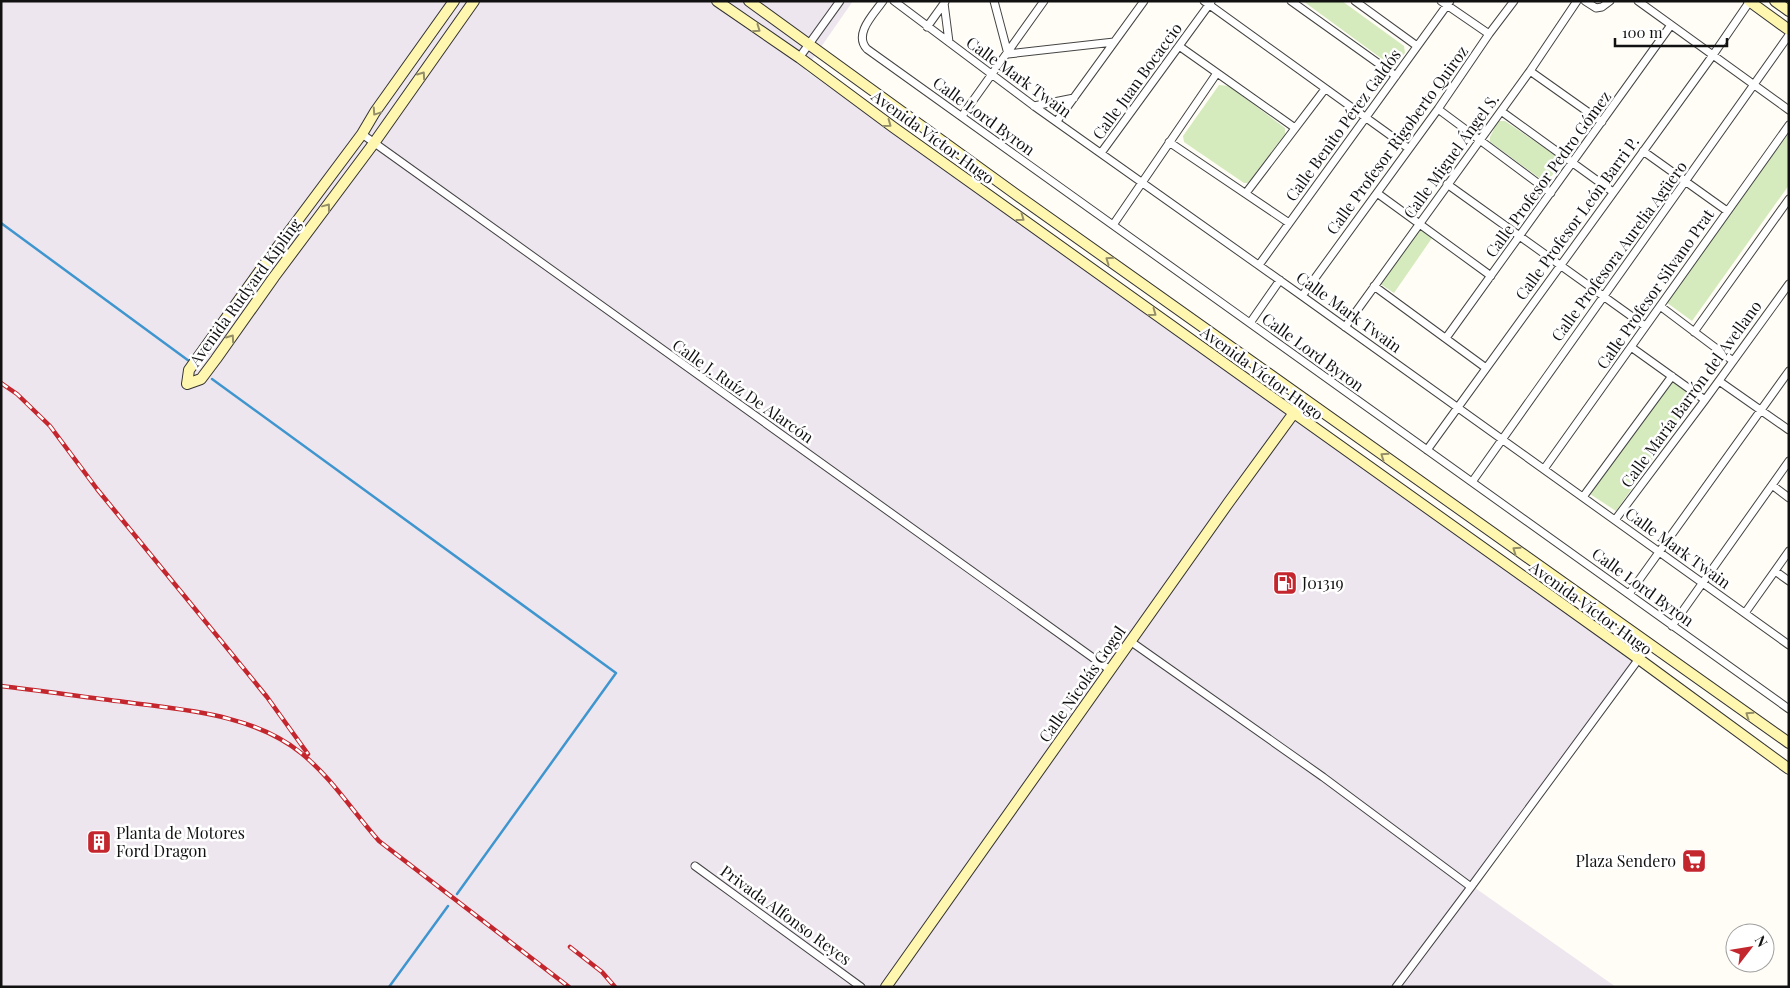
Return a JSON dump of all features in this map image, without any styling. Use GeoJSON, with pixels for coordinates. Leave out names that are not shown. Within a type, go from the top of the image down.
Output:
{"type":"FeatureCollection","features":[{"type":"Feature","properties":{"kind":"street","name":"Avenida Rudyard Kipling"},"geometry":{"type":"LineString","coordinates":[[454,1],[375,112],[362,134],[189,370],[187,384],[201,380],[274,277],[374,143],[474,1]]}},
{"type":"Feature","properties":{"kind":"street","name":"Avenida Víctor Hugo"},"geometry":{"type":"LineString","coordinates":[[717,1],[1789,769]]}},
{"type":"Feature","properties":{"kind":"street","name":"Avenida Víctor Hugo"},"geometry":{"type":"LineString","coordinates":[[749,1],[1304,399],[1789,743]]}},
{"type":"Feature","properties":{"kind":"street"},"geometry":{"type":"LineString","coordinates":[[799,58],[840,1]]}},
{"type":"Feature","properties":{"kind":"street","name":"Calle Lord Byron"},"geometry":{"type":"LineString","coordinates":[[883,1],[863,32],[862,41],[864,46],[1789,709]]}},
{"type":"Feature","properties":{"kind":"street","name":"Calle Mark Twain"},"geometry":{"type":"LineString","coordinates":[[894,1],[1034,106],[1789,645]]}},
{"type":"Feature","properties":{"kind":"street"},"geometry":{"type":"LineString","coordinates":[[994,1],[1008,54]]}},
{"type":"Feature","properties":{"kind":"street"},"geometry":{"type":"LineString","coordinates":[[962,116],[1044,1]]}},
{"type":"Feature","properties":{"kind":"street"},"geometry":{"type":"LineString","coordinates":[[1057,122],[1144,1]]}},
{"type":"Feature","properties":{"kind":"street"},"geometry":{"type":"LineString","coordinates":[[1291,1],[1396,76]]}},
{"type":"Feature","properties":{"kind":"street"},"geometry":{"type":"LineString","coordinates":[[1355,1],[1417,46]]}},
{"type":"Feature","properties":{"kind":"street","name":"Calle Profesor Rigoberto Quiroz"},"geometry":{"type":"LineString","coordinates":[[1302,296],[1514,1]]}},
{"type":"Feature","properties":{"kind":"street","name":"Calle Miguel Ángel S."},"geometry":{"type":"LineString","coordinates":[[1345,327],[1530,71],[1577,1]]}},
{"type":"Feature","properties":{"kind":"street"},"geometry":{"type":"LineString","coordinates":[[1585,1],[1596,8],[1602,7],[1610,1]]}},
{"type":"Feature","properties":{"kind":"street"},"geometry":{"type":"LineString","coordinates":[[1638,1],[1789,110]]}},
{"type":"Feature","properties":{"kind":"street"},"geometry":{"type":"LineString","coordinates":[[1749,1],[1789,30]]}},
{"type":"Feature","properties":{"kind":"street","name":"Calle Profesor León Barri P."},"geometry":{"type":"LineString","coordinates":[[1427,450],[1713,55],[1749,1]]}},
{"type":"Feature","properties":{"kind":"street"},"geometry":{"type":"LineString","coordinates":[[1775,1],[1789,11]]}},
{"type":"Feature","properties":{"kind":"street"},"geometry":{"type":"LineString","coordinates":[[927,27],[945,2]]}},
{"type":"Feature","properties":{"kind":"street"},"geometry":{"type":"LineString","coordinates":[[945,2],[949,42]]}},
{"type":"Feature","properties":{"kind":"street"},"geometry":{"type":"LineString","coordinates":[[1208,2],[1408,148]]}},
{"type":"Feature","properties":{"kind":"street","name":"Calle Juan Bocaccio"},"geometry":{"type":"LineString","coordinates":[[1102,153],[1179,46],[1208,2]]}},
{"type":"Feature","properties":{"kind":"street"},"geometry":{"type":"LineString","coordinates":[[1446,3],[1489,34]]}},
{"type":"Feature","properties":{"kind":"street","name":"Calle Benito Pérez Galdós"},"geometry":{"type":"LineString","coordinates":[[1259,265],[1396,76],[1446,3]]}},
{"type":"Feature","properties":{"kind":"street","name":"Calle Profesor Pedro Gómez"},"geometry":{"type":"LineString","coordinates":[[1446,338],[1671,25]]}},
{"type":"Feature","properties":{"kind":"street","name":"Calle Profesora Aurelia Agüero"},"geometry":{"type":"LineString","coordinates":[[1472,482],[1789,35]]}},
{"type":"Feature","properties":{"kind":"street"},"geometry":{"type":"LineString","coordinates":[[1008,54],[1114,42]]}},
{"type":"Feature","properties":{"kind":"street"},"geometry":{"type":"LineString","coordinates":[[1179,46],[1295,128]]}},
{"type":"Feature","properties":{"kind":"street"},"geometry":{"type":"LineString","coordinates":[[1530,71],[1602,122]]}},
{"type":"Feature","properties":{"kind":"street"},"geometry":{"type":"LineString","coordinates":[[1113,225],[1217,73]]}},
{"type":"Feature","properties":{"kind":"street"},"geometry":{"type":"LineString","coordinates":[[1246,193],[1325,88]]}},
{"type":"Feature","properties":{"kind":"street"},"geometry":{"type":"LineString","coordinates":[[1034,106],[1074,98]]}},
{"type":"Feature","properties":{"kind":"street"},"geometry":{"type":"LineString","coordinates":[[1438,109],[1551,193]]}},
{"type":"Feature","properties":{"kind":"street"},"geometry":{"type":"LineString","coordinates":[[1501,111],[1613,192]]}},
{"type":"Feature","properties":{"kind":"street","name":"Calle Profesor Silvano Prat"},"geometry":{"type":"LineString","coordinates":[[1544,469],[1789,125]]}},
{"type":"Feature","properties":{"kind":"street","name":"Calle J. Ruíz De Alarcón"},"geometry":{"type":"LineString","coordinates":[[362,134],[1110,670]]}},
{"type":"Feature","properties":{"kind":"street"},"geometry":{"type":"LineString","coordinates":[[1169,142],[1289,223]]}},
{"type":"Feature","properties":{"kind":"street"},"geometry":{"type":"LineString","coordinates":[[1643,151],[1727,211]]}},
{"type":"Feature","properties":{"kind":"street"},"geometry":{"type":"LineString","coordinates":[[1447,184],[1645,326]]}},
{"type":"Feature","properties":{"kind":"street"},"geometry":{"type":"LineString","coordinates":[[1377,193],[1491,276]]}},
{"type":"Feature","properties":{"kind":"street"},"geometry":{"type":"LineString","coordinates":[[1694,332],[1789,199]]}},
{"type":"Feature","properties":{"kind":"street"},"geometry":{"type":"LineString","coordinates":[[1250,323],[1280,280]]}},
{"type":"Feature","properties":{"kind":"street","name":"Calle María Barrón del Avellano"},"geometry":{"type":"LineString","coordinates":[[1615,520],[1789,284]]}},
{"type":"Feature","properties":{"kind":"street"},"geometry":{"type":"LineString","coordinates":[[1374,286],[1486,368]]}},
{"type":"Feature","properties":{"kind":"street"},"geometry":{"type":"LineString","coordinates":[[1660,306],[1733,361]]}},
{"type":"Feature","properties":{"kind":"street"},"geometry":{"type":"LineString","coordinates":[[1631,347],[1705,400]]}},
{"type":"Feature","properties":{"kind":"street"},"geometry":{"type":"LineString","coordinates":[[205,350],[216,359]]}},
{"type":"Feature","properties":{"kind":"street"},"geometry":{"type":"LineString","coordinates":[[1629,594],[1658,551],[1789,371]]}},
{"type":"Feature","properties":{"kind":"street"},"geometry":{"type":"LineString","coordinates":[[1583,497],[1672,376]]}},
{"type":"Feature","properties":{"kind":"street"},"geometry":{"type":"LineString","coordinates":[[1719,381],[1789,430]]}},
{"type":"Feature","properties":{"kind":"street","name":"Calle Nicolás Gogol"},"geometry":{"type":"LineString","coordinates":[[886,987],[1130,641],[1304,399]]}},
{"type":"Feature","properties":{"kind":"street"},"geometry":{"type":"LineString","coordinates":[[1672,626],[1789,462]]}},
{"type":"Feature","properties":{"kind":"street"},"geometry":{"type":"LineString","coordinates":[[1772,486],[1789,498]]}},
{"type":"Feature","properties":{"kind":"street"},"geometry":{"type":"LineString","coordinates":[[1744,613],[1789,551]]}},
{"type":"Feature","properties":{"kind":"street"},"geometry":{"type":"LineString","coordinates":[[1775,571],[1789,581]]}},
{"type":"Feature","properties":{"kind":"street"},"geometry":{"type":"LineString","coordinates":[[1130,641],[1323,777],[1471,887]]}},
{"type":"Feature","properties":{"kind":"street"},"geometry":{"type":"LineString","coordinates":[[1396,987],[1649,645]]}},
{"type":"Feature","properties":{"kind":"street","name":"Privada Alfonso Reyes"},"geometry":{"type":"LineString","coordinates":[[695,866],[861,987]]}},
{"type":"Feature","properties":{"kind":"shaded area"},"geometry":{"type":"Polygon","coordinates":[[[1,1],[853,1],[805,70],[1637,656],[1471,885],[1616,987],[1,987],[1,1]]]}},
{"type":"Feature","properties":{"kind":"green space"},"geometry":{"type":"Polygon","coordinates":[[[1303,1],[1342,1],[1404,46],[1405,53],[1396,62],[1389,64],[1303,1]]]}},
{"type":"Feature","properties":{"kind":"green space"},"geometry":{"type":"Polygon","coordinates":[[[1219,85],[1229,86],[1285,128],[1285,134],[1248,183],[1244,183],[1184,142],[1183,136],[1219,85]]]}},
{"type":"Feature","properties":{"kind":"green space"},"geometry":{"type":"Polygon","coordinates":[[[1498,121],[1505,121],[1562,160],[1560,166],[1548,180],[1542,180],[1490,142],[1490,137],[1498,121]]]}},
{"type":"Feature","properties":{"kind":"green space"},"geometry":{"type":"Polygon","coordinates":[[[1789,133],[1789,185],[1692,321],[1666,302],[1789,133]]]}},
{"type":"Feature","properties":{"kind":"green space"},"geometry":{"type":"Polygon","coordinates":[[[1418,228],[1432,238],[1394,293],[1379,283],[1418,228]]]}},
{"type":"Feature","properties":{"kind":"green space"},"geometry":{"type":"Polygon","coordinates":[[[1671,380],[1696,398],[1616,511],[1590,494],[1671,380]]]}},
{"type":"Feature","properties":{"kind":"waterway"},"geometry":{"type":"LineString","coordinates":[[1,223],[189,361]]}},
{"type":"Feature","properties":{"kind":"waterway"},"geometry":{"type":"LineString","coordinates":[[212,379],[616,673],[457,894]]}},
{"type":"Feature","properties":{"kind":"waterway"},"geometry":{"type":"LineString","coordinates":[[389,987],[448,906]]}},
{"type":"Feature","properties":{"kind":"railway"},"geometry":{"type":"LineString","coordinates":[[1,383],[17,394],[50,426],[97,489],[267,697],[308,754]]}},
{"type":"Feature","properties":{"kind":"railway"},"geometry":{"type":"LineString","coordinates":[[1,686],[194,711],[240,722],[282,740],[301,753],[323,773],[379,841],[569,987]]}},
{"type":"Feature","properties":{"kind":"railway"},"geometry":{"type":"LineString","coordinates":[[570,947],[602,972],[615,987]]}},
{"type":"Feature","properties":{"kind":"place","name":"J01319"},"geometry":{"type":"Point","coordinates":[1285,583]}},
{"type":"Feature","properties":{"kind":"place","name":"Planta de Motores Ford Dragon"},"geometry":{"type":"Point","coordinates":[99,842]}},
{"type":"Feature","properties":{"kind":"place","name":"Plaza Sendero"},"geometry":{"type":"Point","coordinates":[1694,861]}}]}
